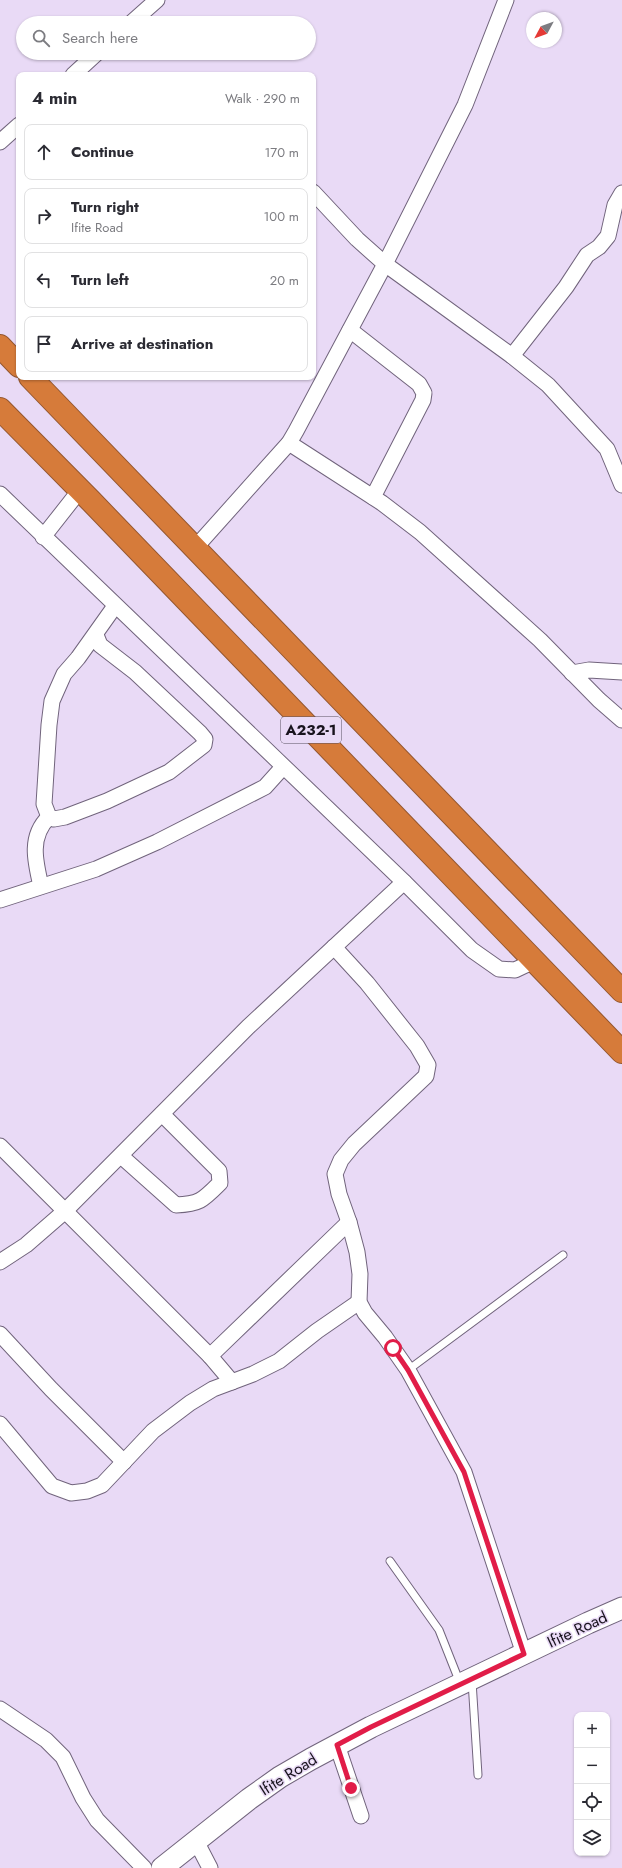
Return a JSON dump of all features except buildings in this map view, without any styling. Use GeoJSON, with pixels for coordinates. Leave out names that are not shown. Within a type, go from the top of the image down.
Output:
{"type":"FeatureCollection","features":[{"type":"Feature","properties":{"kind":"highway"},"geometry":{"type":"LineString","coordinates":[[0,346],[16,363]]}},
{"type":"Feature","properties":{"kind":"highway","name":"A232-1"},"geometry":{"type":"LineString","coordinates":[[33,380],[622,991]]}},
{"type":"Feature","properties":{"kind":"highway","name":"A232-1"},"geometry":{"type":"LineString","coordinates":[[0,409],[622,1052]]}},
{"type":"Feature","properties":{"kind":"street"},"geometry":{"type":"LineString","coordinates":[[139,16],[157,0]]}},
{"type":"Feature","properties":{"kind":"street"},"geometry":{"type":"LineString","coordinates":[[195,548],[289,443],[385,264],[465,105],[506,0]]}},
{"type":"Feature","properties":{"kind":"street"},"geometry":{"type":"LineString","coordinates":[[76,72],[89,60]]}},
{"type":"Feature","properties":{"kind":"street"},"geometry":{"type":"LineString","coordinates":[[0,142],[16,128]]}},
{"type":"Feature","properties":{"kind":"street"},"geometry":{"type":"LineString","coordinates":[[512,356],[566,287],[587,255],[599,247],[608,236],[614,205],[622,193]]}},
{"type":"Feature","properties":{"kind":"street"},"geometry":{"type":"LineString","coordinates":[[316,195],[357,239],[385,264],[512,356],[548,385],[594,433],[607,449],[622,485]]}},
{"type":"Feature","properties":{"kind":"street"},"geometry":{"type":"LineString","coordinates":[[350,330],[419,384],[424,393],[423,400],[373,497]]}},
{"type":"Feature","properties":{"kind":"street"},"geometry":{"type":"LineString","coordinates":[[289,443],[373,497],[420,532],[540,640],[599,700],[622,720]]}},
{"type":"Feature","properties":{"kind":"street"},"geometry":{"type":"LineString","coordinates":[[43,537],[80,490]]}},
{"type":"Feature","properties":{"kind":"street"},"geometry":{"type":"LineString","coordinates":[[0,494],[43,537],[404,882],[472,950],[499,969],[515,970],[534,961]]}},
{"type":"Feature","properties":{"kind":"street"},"geometry":{"type":"LineString","coordinates":[[49,817],[44,804],[52,701],[64,674],[96,635],[115,606]]}},
{"type":"Feature","properties":{"kind":"street"},"geometry":{"type":"LineString","coordinates":[[49,817],[54,819],[65,817],[169,772],[204,745],[204,739],[200,734],[135,672],[100,645],[96,635]]}},
{"type":"Feature","properties":{"kind":"street"},"geometry":{"type":"LineString","coordinates":[[572,673],[589,670],[622,672]]}},
{"type":"Feature","properties":{"kind":"street"},"geometry":{"type":"LineString","coordinates":[[0,900],[96,869],[157,842],[265,787],[283,766]]}},
{"type":"Feature","properties":{"kind":"street"},"geometry":{"type":"LineString","coordinates":[[41,886],[36,866],[37,833],[41,824],[49,817]]}},
{"type":"Feature","properties":{"kind":"street"},"geometry":{"type":"LineString","coordinates":[[0,1262],[31,1241],[64,1212],[248,1027],[404,882]]}},
{"type":"Feature","properties":{"kind":"street"},"geometry":{"type":"LineString","coordinates":[[334,947],[367,983],[417,1046],[428,1065],[426,1076],[360,1139],[341,1160],[335,1174],[339,1194],[349,1222],[360,1274],[359,1302],[365,1313],[385,1337],[408,1370],[464,1472],[524,1654]]}},
{"type":"Feature","properties":{"kind":"street"},"geometry":{"type":"LineString","coordinates":[[121,1156],[176,1205],[195,1204],[208,1195],[220,1183],[219,1170],[162,1114]]}},
{"type":"Feature","properties":{"kind":"street"},"geometry":{"type":"LineString","coordinates":[[0,1146],[64,1212],[210,1356],[232,1382]]}},
{"type":"Feature","properties":{"kind":"street"},"geometry":{"type":"LineString","coordinates":[[210,1356],[349,1222]]}},
{"type":"Feature","properties":{"kind":"street"},"geometry":{"type":"LineString","coordinates":[[0,1424],[52,1486],[71,1493],[87,1491],[102,1485],[153,1431],[190,1403],[212,1389],[253,1374],[279,1361],[317,1330],[359,1302]]}},
{"type":"Feature","properties":{"kind":"street"},"geometry":{"type":"LineString","coordinates":[[0,1334],[51,1389],[124,1462]]}},
{"type":"Feature","properties":{"kind":"street","name":"Ifite Road"},"geometry":{"type":"LineString","coordinates":[[162,1868],[280,1776],[371,1727],[588,1622],[622,1608]]}},
{"type":"Feature","properties":{"kind":"street"},"geometry":{"type":"LineString","coordinates":[[0,1709],[46,1740],[63,1757],[83,1798],[97,1820],[144,1868]]}},
{"type":"Feature","properties":{"kind":"street"},"geometry":{"type":"LineString","coordinates":[[337,1745],[361,1816]]}},
{"type":"Feature","properties":{"kind":"street"},"geometry":{"type":"LineString","coordinates":[[196,1841],[210,1868]]}},
{"type":"Feature","properties":{"kind":"lane"},"geometry":{"type":"LineString","coordinates":[[408,1370],[563,1255]]}},
{"type":"Feature","properties":{"kind":"lane"},"geometry":{"type":"LineString","coordinates":[[390,1561],[439,1630],[466,1682],[478,1775]]}},
{"type":"Feature","properties":{"kind":"route"},"geometry":{"type":"LineString","coordinates":[[351,1788],[337,1745],[371,1727],[524,1654],[464,1472],[408,1370],[393,1348]]}}]}
